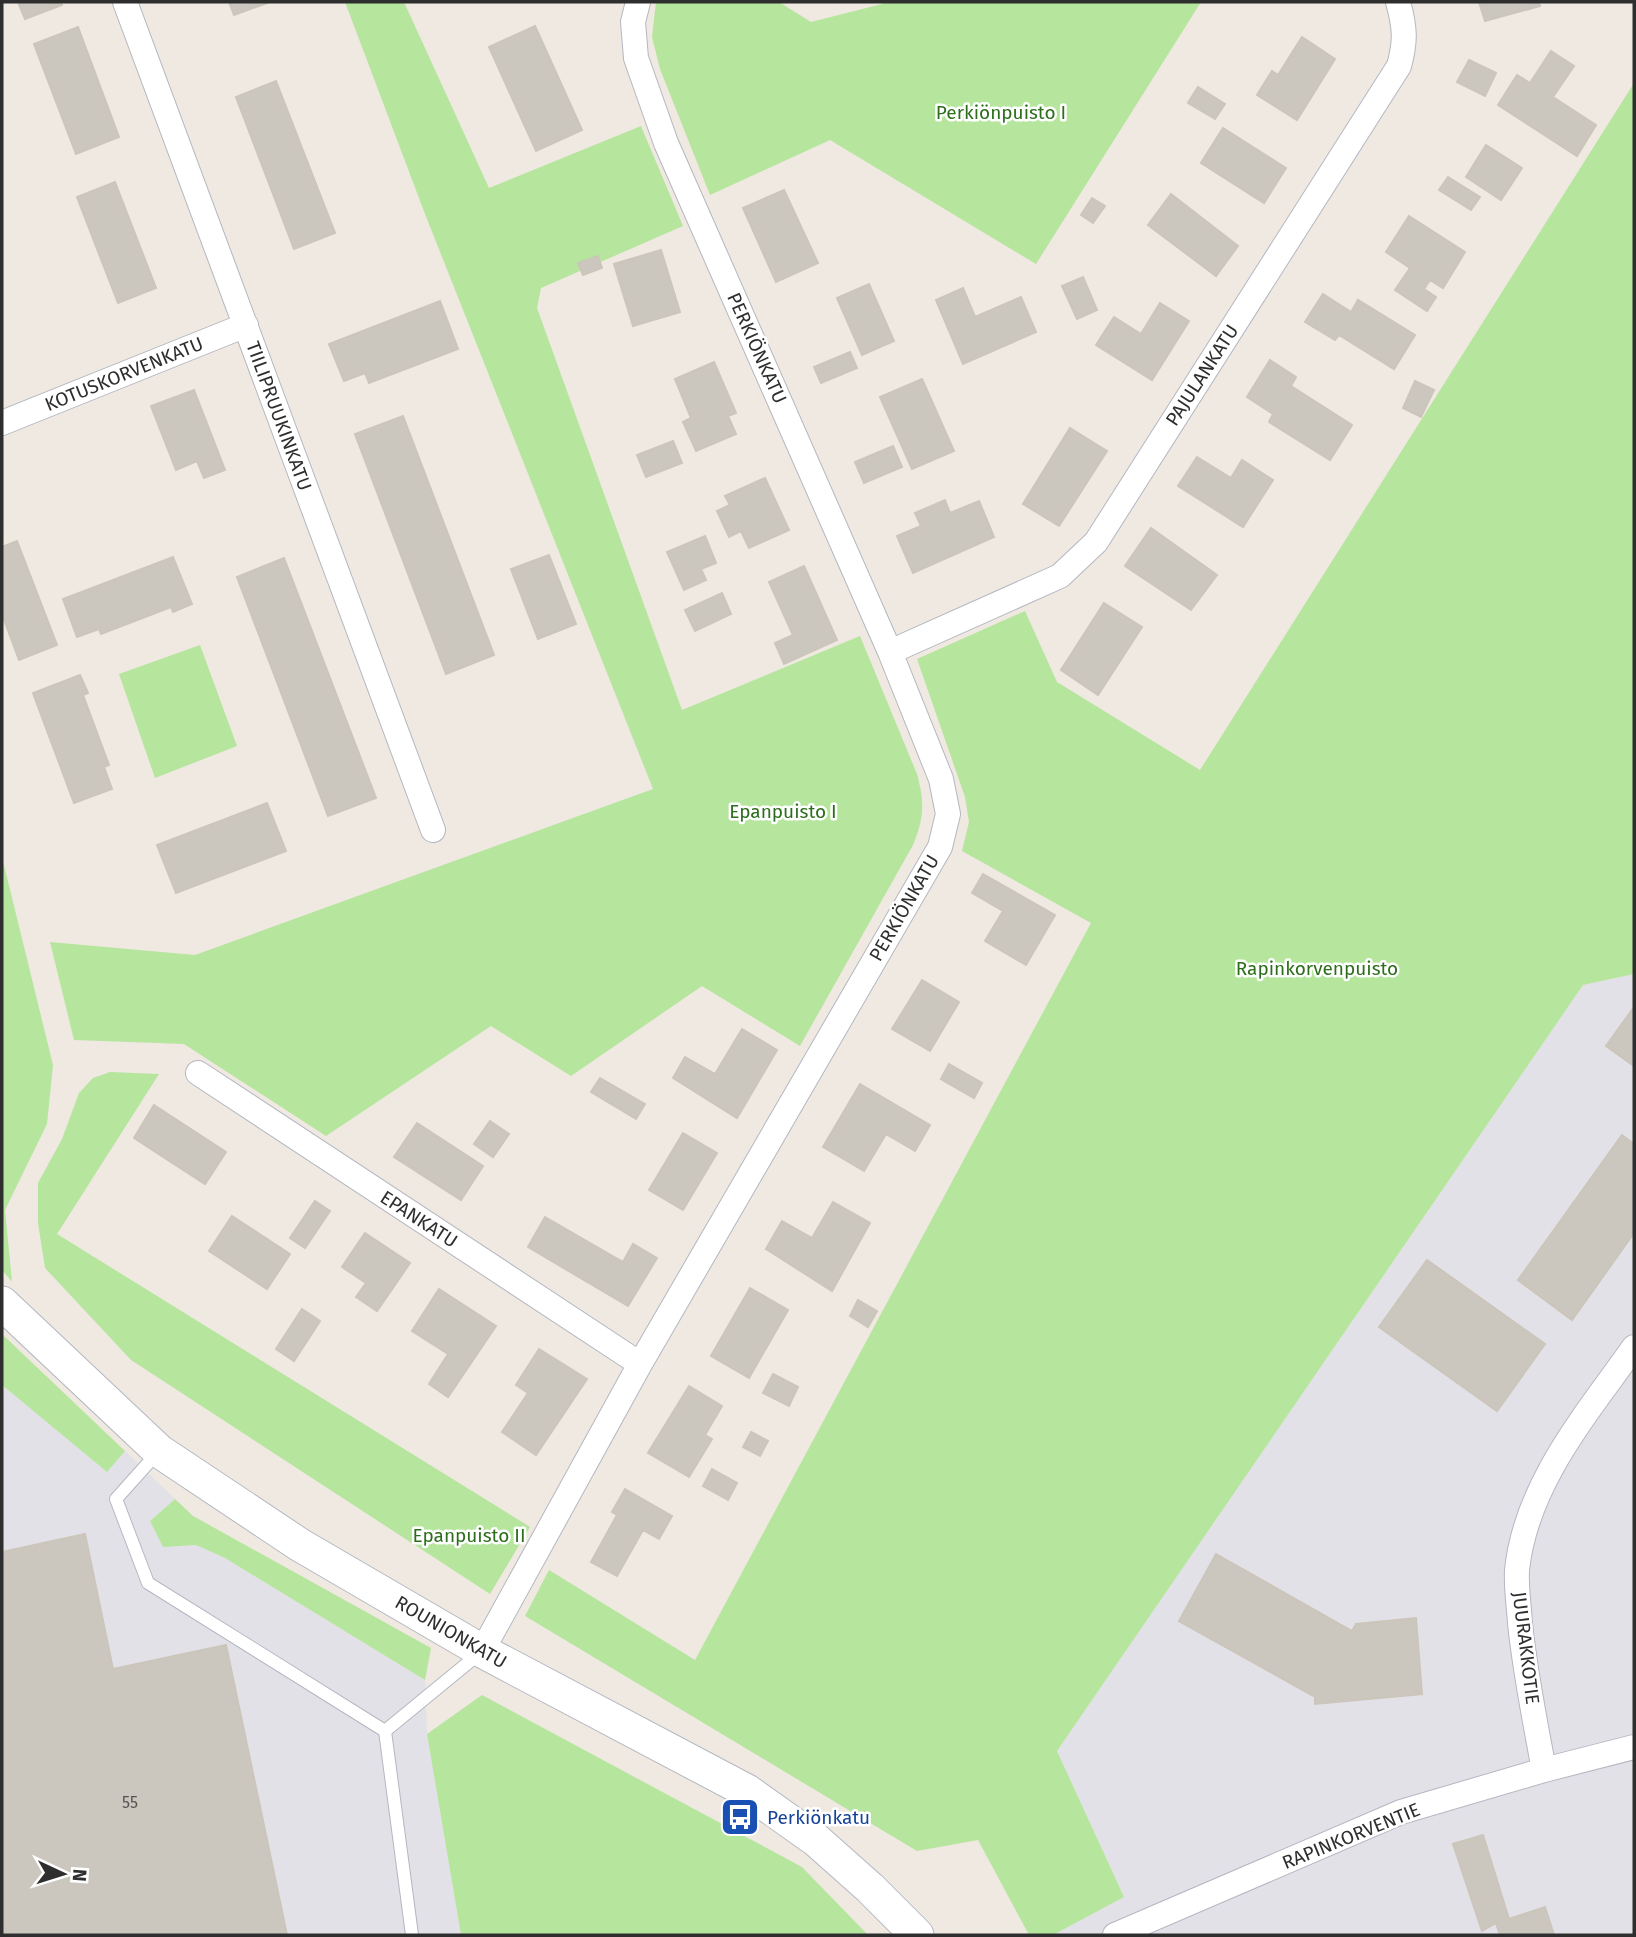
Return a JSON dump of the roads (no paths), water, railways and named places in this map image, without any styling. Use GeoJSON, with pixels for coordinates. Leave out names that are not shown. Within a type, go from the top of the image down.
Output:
{"type":"FeatureCollection","features":[{"type":"Feature","properties":{"kind":"main road","name":"ROUNIONKATU"},"geometry":{"type":"LineString","coordinates":[[2,1303],[159,1451],[300,1545],[482,1651],[747,1790],[816,1840],[917,1935]]}},
{"type":"Feature","properties":{"kind":"street","name":"TIILIPRUUKINKATU"},"geometry":{"type":"LineString","coordinates":[[125,2],[433,830]]}},
{"type":"Feature","properties":{"kind":"street","name":"PERKIÖNKATU"},"geometry":{"type":"LineString","coordinates":[[482,1651],[640,1364],[940,848],[948,814],[941,779],[891,652],[666,143],[636,58],[633,22],[638,2]]}},
{"type":"Feature","properties":{"kind":"street","name":"PAJULANKATU"},"geometry":{"type":"LineString","coordinates":[[891,652],[1060,576],[1096,542],[1399,66],[1405,45],[1398,2]]}},
{"type":"Feature","properties":{"kind":"street","name":"KOTUSKORVENKATU"},"geometry":{"type":"LineString","coordinates":[[2,423],[246,325]]}},
{"type":"Feature","properties":{"kind":"street","name":"EPANKATU"},"geometry":{"type":"LineString","coordinates":[[198,1073],[640,1364]]}},
{"type":"Feature","properties":{"kind":"street","name":"JUURAKKOTIE"},"geometry":{"type":"LineString","coordinates":[[1544,1770],[1524,1661],[1518,1596],[1517,1572],[1524,1533],[1543,1483],[1562,1449],[1634,1347]]}},
{"type":"Feature","properties":{"kind":"street","name":"RAPINKORVENTIE"},"geometry":{"type":"LineString","coordinates":[[1115,1935],[1401,1812],[1634,1747]]}},
{"type":"Feature","properties":{"kind":"lane"},"geometry":{"type":"LineString","coordinates":[[159,1451],[116,1499],[148,1583],[385,1731]]}},
{"type":"Feature","properties":{"kind":"lane"},"geometry":{"type":"LineString","coordinates":[[385,1731],[482,1651]]}},
{"type":"Feature","properties":{"kind":"lane"},"geometry":{"type":"LineString","coordinates":[[385,1731],[412,1935]]}},
{"type":"Feature","properties":{"kind":"place","name":"Perkiönkatu"},"geometry":{"type":"Point","coordinates":[740,1817]}},
{"type":"Feature","properties":{"kind":"park label","name":"Perkiönpuisto I"},"geometry":{"type":"Point","coordinates":[1001,112]}},
{"type":"Feature","properties":{"kind":"park label","name":"Epanpuisto I"},"geometry":{"type":"Point","coordinates":[783,811]}},
{"type":"Feature","properties":{"kind":"park label","name":"Rapinkorvenpuisto"},"geometry":{"type":"Point","coordinates":[1317,968]}},
{"type":"Feature","properties":{"kind":"park label","name":"Epanpuisto II"},"geometry":{"type":"Point","coordinates":[469,1535]}}]}
